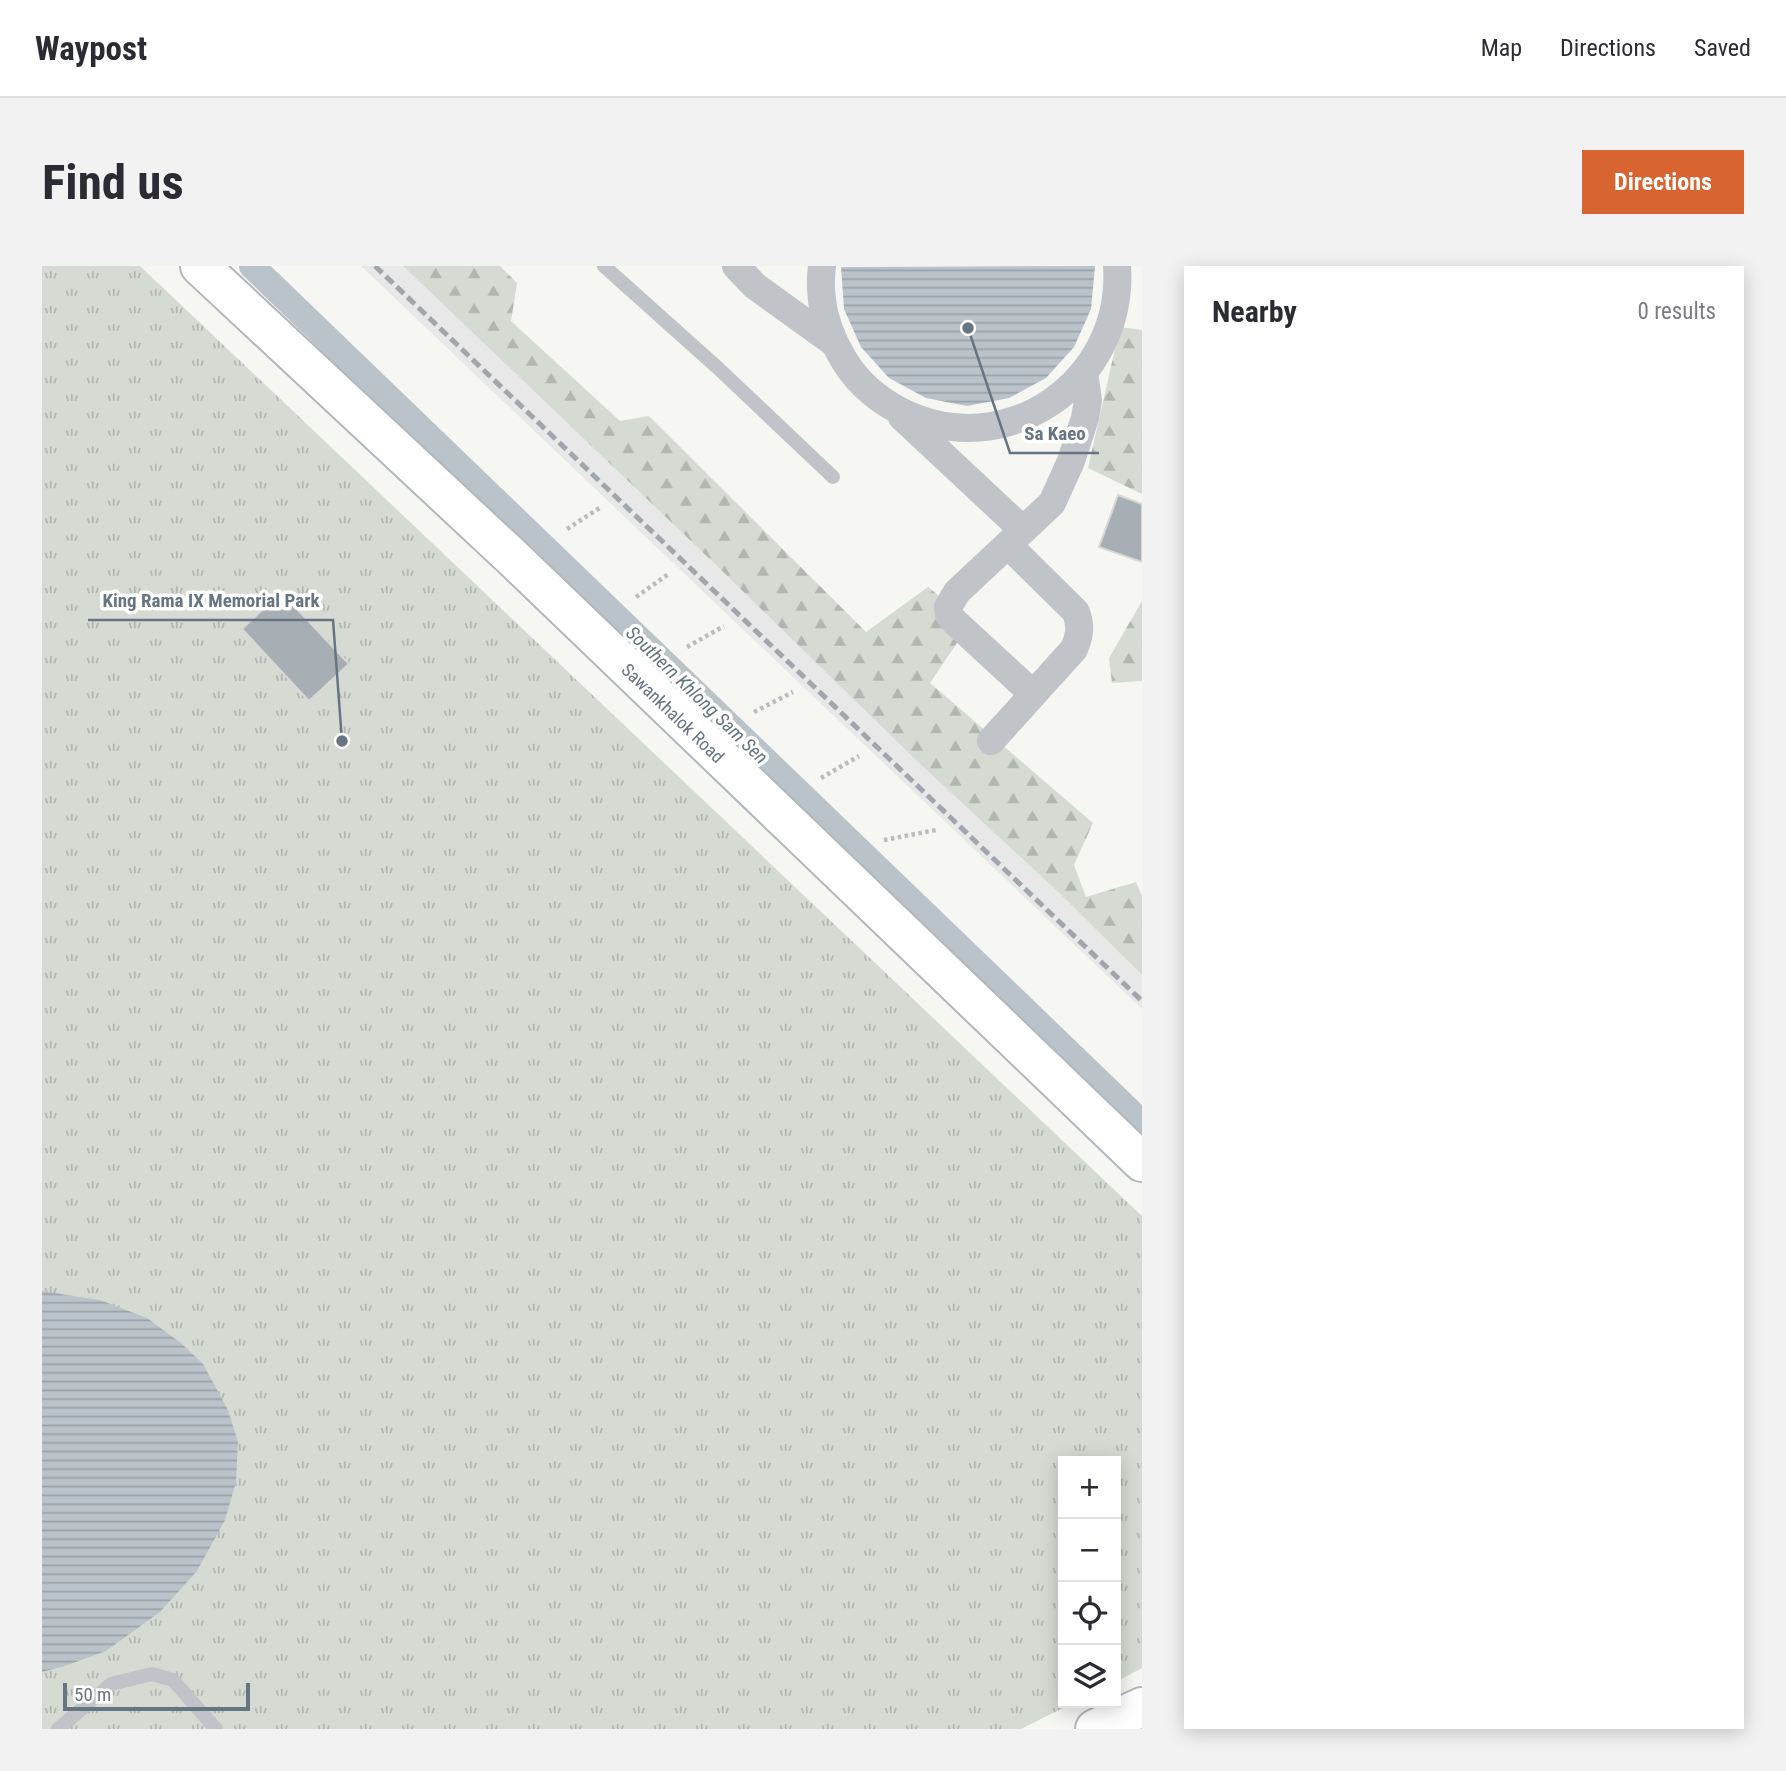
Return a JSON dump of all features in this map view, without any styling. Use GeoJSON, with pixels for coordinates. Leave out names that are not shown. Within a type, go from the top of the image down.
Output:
{"type":"FeatureCollection","features":[{"type":"Feature","properties":{"kind":"street","name":"Sawankhalok Road"},"geometry":{"type":"LineString","coordinates":[[200,266],[513,558],[1142,1162]]}},
{"type":"Feature","properties":{"kind":"street"},"geometry":{"type":"LineString","coordinates":[[736,266],[755,286],[834,342]]}},
{"type":"Feature","properties":{"kind":"street"},"geometry":{"type":"LineString","coordinates":[[822,266],[820,280],[826,322],[844,361],[1016,537],[1076,612],[1080,622],[1080,637],[1074,649],[991,741]]}},
{"type":"Feature","properties":{"kind":"street"},"geometry":{"type":"LineString","coordinates":[[890,406],[909,416],[940,425],[972,428],[1014,421],[1053,402],[1084,373],[1107,334],[1118,292],[1118,267]]}},
{"type":"Feature","properties":{"kind":"street"},"geometry":{"type":"LineString","coordinates":[[1032,693],[949,615],[948,607],[957,592],[1052,503],[1071,461],[1087,409],[1084,373]]}},
{"type":"Feature","properties":{"kind":"street"},"geometry":{"type":"LineString","coordinates":[[1095,1729],[1142,1707]]}},
{"type":"Feature","properties":{"kind":"lane"},"geometry":{"type":"LineString","coordinates":[[604,266],[719,369],[833,477]]}},
{"type":"Feature","properties":{"kind":"lane"},"geometry":{"type":"LineString","coordinates":[[58,1729],[111,1684],[152,1674],[173,1680],[216,1729]]}},
{"type":"Feature","properties":{"kind":"path"},"geometry":{"type":"LineString","coordinates":[[567,529],[601,507]]}},
{"type":"Feature","properties":{"kind":"path"},"geometry":{"type":"LineString","coordinates":[[636,597],[670,573]]}},
{"type":"Feature","properties":{"kind":"path"},"geometry":{"type":"LineString","coordinates":[[687,648],[724,626]]}},
{"type":"Feature","properties":{"kind":"path"},"geometry":{"type":"LineString","coordinates":[[754,712],[793,692]]}},
{"type":"Feature","properties":{"kind":"path"},"geometry":{"type":"LineString","coordinates":[[821,778],[859,756]]}},
{"type":"Feature","properties":{"kind":"path"},"geometry":{"type":"LineString","coordinates":[[884,840],[936,830]]}},
{"type":"Feature","properties":{"kind":"shaded area"},"geometry":{"type":"Polygon","coordinates":[[[361,266],[403,266],[485,344],[1142,975],[1142,1009],[361,266]]]}},
{"type":"Feature","properties":{"kind":"shaded area"},"geometry":{"type":"Polygon","coordinates":[[[1095,266],[1091,309],[1074,347],[1046,378],[1009,398],[967,406],[926,398],[889,378],[861,347],[844,309],[841,267],[1095,266]]]}},
{"type":"Feature","properties":{"kind":"shaded area"},"geometry":{"type":"Polygon","coordinates":[[[42,1291],[100,1300],[147,1318],[181,1343],[203,1364],[228,1410],[238,1442],[236,1482],[225,1520],[197,1571],[160,1612],[106,1651],[42,1672],[42,1291]]]}},
{"type":"Feature","properties":{"kind":"green space"},"geometry":{"type":"Polygon","coordinates":[[[42,266],[140,266],[1142,1216],[1142,1668],[1121,1679],[1121,1456],[1058,1456],[1058,1708],[1063,1708],[1021,1729],[42,1729],[42,266]]]}},
{"type":"Feature","properties":{"kind":"green space"},"geometry":{"type":"Polygon","coordinates":[[[403,266],[500,266],[517,283],[511,321],[620,421],[649,416],[866,632],[928,587],[971,622],[930,683],[1093,823],[1074,865],[1086,897],[1136,882],[1142,896],[1142,975],[1056,890],[916,760],[403,266]]]}},
{"type":"Feature","properties":{"kind":"green space"},"geometry":{"type":"Polygon","coordinates":[[[1120,327],[1142,330],[1142,494],[1088,468],[1120,327]]]}},
{"type":"Feature","properties":{"kind":"green space"},"geometry":{"type":"Polygon","coordinates":[[[1142,601],[1142,681],[1112,683],[1109,658],[1142,601]]]}},
{"type":"Feature","properties":{"kind":"building"},"geometry":{"type":"Polygon","coordinates":[[[1118,495],[1142,504],[1142,562],[1099,547],[1118,495]]]}},
{"type":"Feature","properties":{"kind":"building"},"geometry":{"type":"Polygon","coordinates":[[[281,592],[349,664],[309,701],[242,629],[281,592]]]}},
{"type":"Feature","properties":{"kind":"waterway","name":"Southern Khlong Sam Sen"},"geometry":{"type":"LineString","coordinates":[[252,266],[1142,1123]]}},
{"type":"Feature","properties":{"kind":"railway"},"geometry":{"type":"LineString","coordinates":[[375,266],[1142,1001]]}},
{"type":"Feature","properties":{"kind":"place","name":"Sa Kaeo"},"geometry":{"type":"Point","coordinates":[968,328]}},
{"type":"Feature","properties":{"kind":"place","name":"King Rama IX Memorial Park"},"geometry":{"type":"Point","coordinates":[342,741]}}]}
